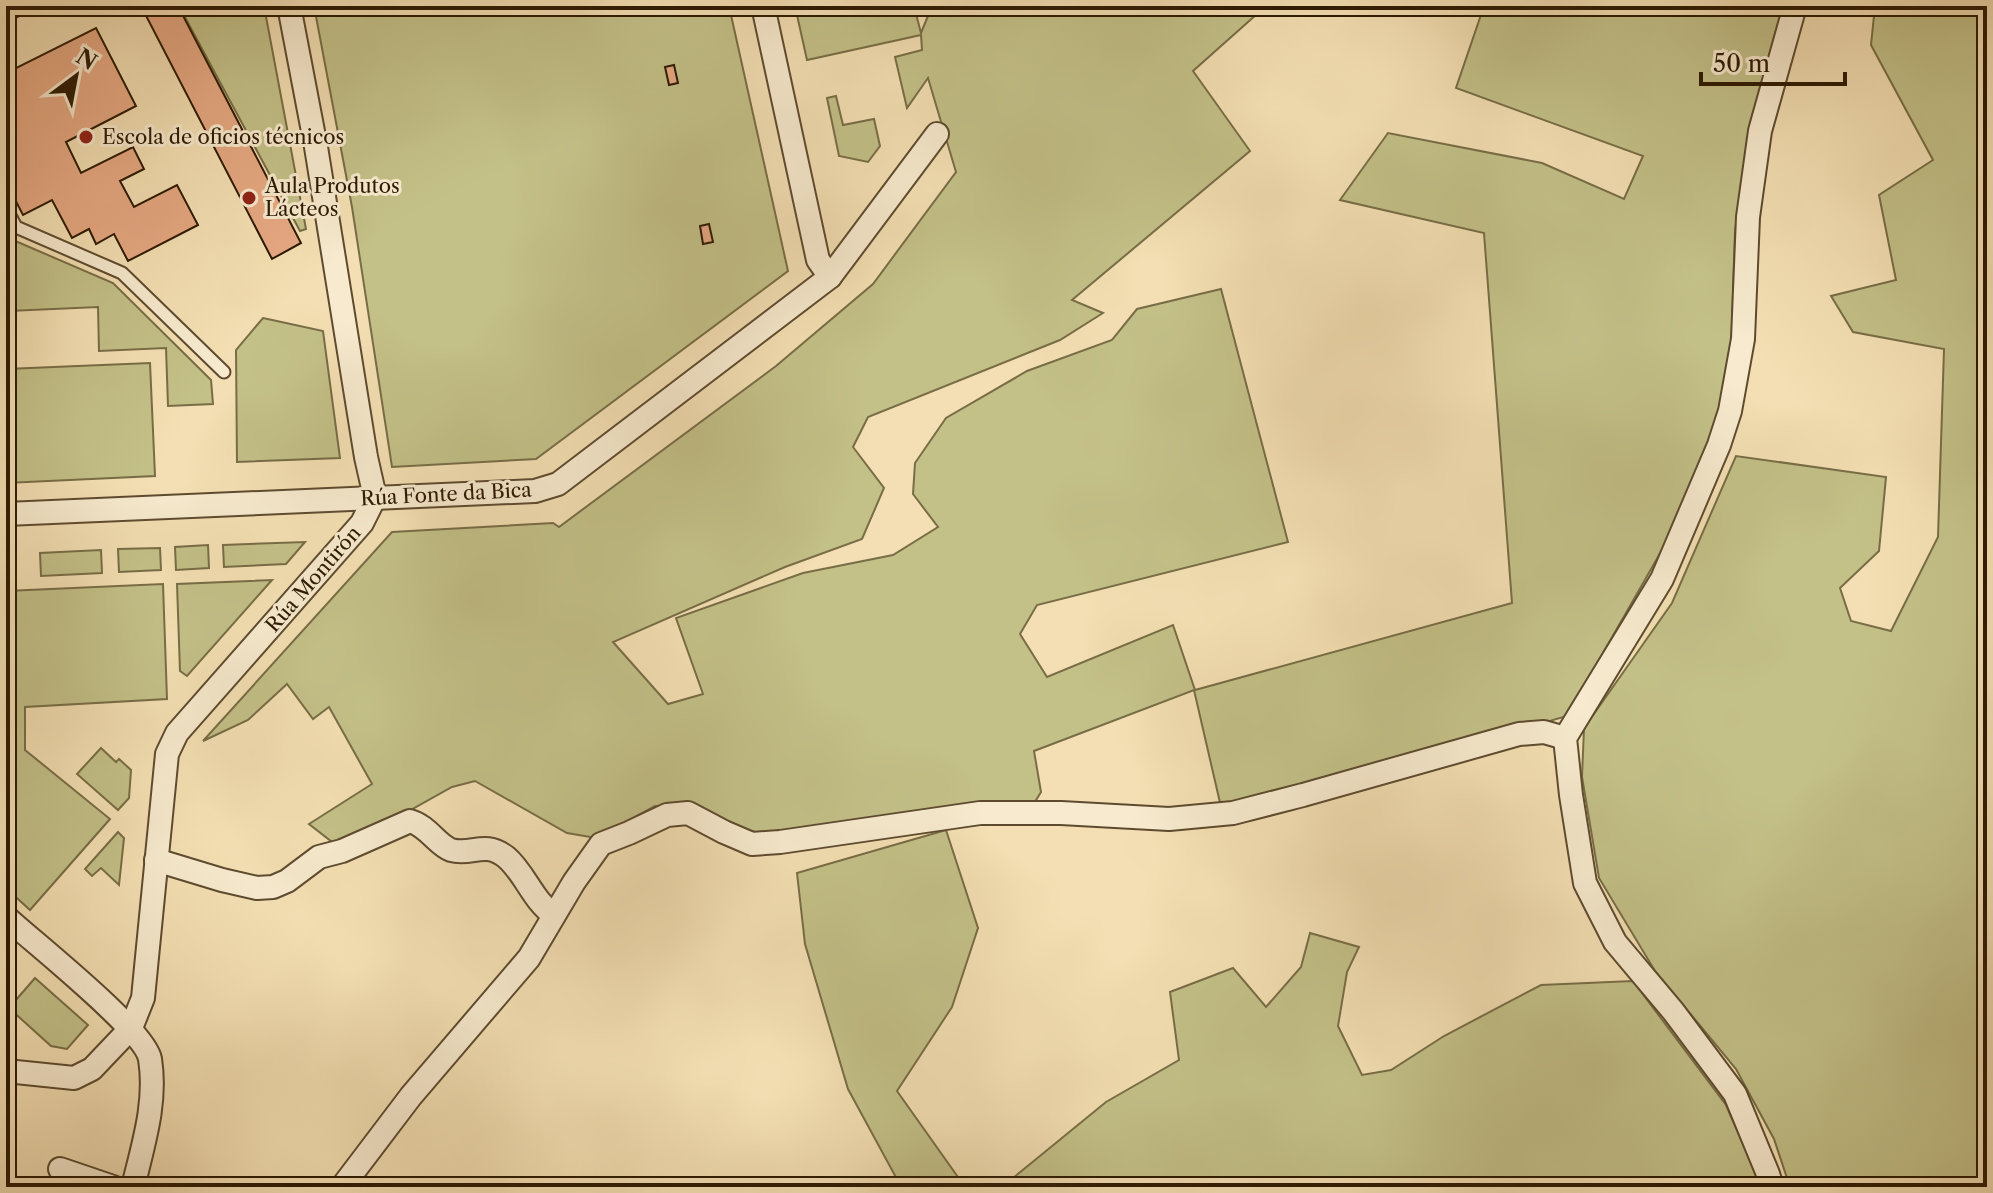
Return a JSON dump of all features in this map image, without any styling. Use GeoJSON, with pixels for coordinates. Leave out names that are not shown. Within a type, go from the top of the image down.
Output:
{"type":"FeatureCollection","features":[{"type":"Feature","properties":{"kind":"street"},"geometry":{"type":"LineString","coordinates":[[289,6],[375,497]]}},
{"type":"Feature","properties":{"kind":"street"},"geometry":{"type":"LineString","coordinates":[[763,6],[818,260],[830,277]]}},
{"type":"Feature","properties":{"kind":"street"},"geometry":{"type":"LineString","coordinates":[[1772,1187],[1735,1094],[1673,1011],[1615,942],[1585,883],[1565,738],[1662,579],[1719,445],[1730,411],[1743,339],[1748,217],[1760,131],[1795,6]]}},
{"type":"Feature","properties":{"kind":"street","name":"Rúa Fonte da Bica"},"geometry":{"type":"LineString","coordinates":[[6,514],[535,491],[558,484],[830,277],[937,134]]}},
{"type":"Feature","properties":{"kind":"street","name":"Rúa Montirón"},"geometry":{"type":"LineString","coordinates":[[131,1028],[143,998],[167,754],[177,733],[362,523],[375,497]]}},
{"type":"Feature","properties":{"kind":"street"},"geometry":{"type":"LineString","coordinates":[[342,1187],[411,1096],[529,958],[574,882],[601,844],[667,815],[688,813],[752,844],[980,813],[1061,813],[1169,819],[1233,813],[1519,734],[1544,732],[1565,738]]}},
{"type":"Feature","properties":{"kind":"street"},"geometry":{"type":"LineString","coordinates":[[156,860],[222,880],[257,888],[273,887],[287,881],[319,857],[342,851],[410,821],[420,824],[451,850],[491,848],[507,858],[528,882],[545,909],[554,915]]}},
{"type":"Feature","properties":{"kind":"street"},"geometry":{"type":"LineString","coordinates":[[6,917],[131,1028],[150,1056],[149,1123],[133,1187]]}},
{"type":"Feature","properties":{"kind":"street"},"geometry":{"type":"LineString","coordinates":[[6,1071],[74,1078],[92,1069],[131,1028]]}},
{"type":"Feature","properties":{"kind":"street"},"geometry":{"type":"LineString","coordinates":[[60,1169],[113,1187]]}},
{"type":"Feature","properties":{"kind":"lane"},"geometry":{"type":"LineString","coordinates":[[6,208],[16,227],[122,273],[224,372]]}},
{"type":"Feature","properties":{"kind":"shaded area"},"geometry":{"type":"Polygon","coordinates":[[[179,6],[264,6],[306,229],[300,231],[179,6]]]}},
{"type":"Feature","properties":{"kind":"shaded area"},"geometry":{"type":"Polygon","coordinates":[[[314,6],[729,6],[788,271],[536,459],[392,467],[352,207],[314,6]]]}},
{"type":"Feature","properties":{"kind":"shaded area"},"geometry":{"type":"Polygon","coordinates":[[[795,6],[914,6],[921,33],[932,6],[1266,6],[1193,71],[1250,151],[1072,300],[1103,313],[1060,340],[868,417],[853,447],[884,488],[862,539],[785,567],[613,642],[668,704],[703,694],[676,618],[803,573],[893,555],[938,527],[913,494],[915,463],[946,418],[1027,371],[1112,340],[1137,309],[1221,289],[1288,542],[1037,605],[1020,634],[1047,677],[1173,625],[1195,690],[1512,603],[1484,233],[1340,200],[1388,133],[1542,163],[1624,199],[1643,156],[1456,88],[1484,6],[1784,6],[1750,124],[1735,231],[1730,383],[1698,487],[1567,716],[1363,775],[1221,807],[1194,690],[1034,751],[1041,792],[1033,805],[765,839],[690,806],[655,806],[596,838],[567,833],[475,781],[452,787],[373,831],[336,845],[309,824],[372,784],[329,707],[313,719],[287,684],[248,720],[203,741],[392,532],[553,523],[559,527],[776,366],[873,284],[956,172],[928,78],[907,108],[895,57],[922,50],[921,35],[807,60],[795,6]]]}},
{"type":"Feature","properties":{"kind":"shaded area"},"geometry":{"type":"Polygon","coordinates":[[[1875,6],[1987,6],[1987,1187],[1790,1187],[1774,1139],[1736,1069],[1655,971],[1599,878],[1582,777],[1584,728],[1672,603],[1736,456],[1886,477],[1879,551],[1840,588],[1851,621],[1891,631],[1938,537],[1944,349],[1853,332],[1831,296],[1896,280],[1879,195],[1933,160],[1871,45],[1875,6]]]}},
{"type":"Feature","properties":{"kind":"shaded area"},"geometry":{"type":"Polygon","coordinates":[[[836,96],[843,125],[874,119],[880,146],[868,162],[839,156],[827,98],[836,96]]]}},
{"type":"Feature","properties":{"kind":"shaded area"},"geometry":{"type":"Polygon","coordinates":[[[6,237],[113,283],[211,380],[213,404],[168,406],[166,348],[99,351],[98,307],[9,311],[6,237]]]}},
{"type":"Feature","properties":{"kind":"shaded area"},"geometry":{"type":"Polygon","coordinates":[[[263,318],[323,331],[340,458],[237,462],[236,350],[263,318]]]}},
{"type":"Feature","properties":{"kind":"shaded area"},"geometry":{"type":"Polygon","coordinates":[[[150,363],[155,476],[6,483],[6,369],[150,363]]]}},
{"type":"Feature","properties":{"kind":"shaded area"},"geometry":{"type":"Polygon","coordinates":[[[305,542],[286,564],[224,567],[223,545],[305,542]]]}},
{"type":"Feature","properties":{"kind":"shaded area"},"geometry":{"type":"Polygon","coordinates":[[[208,545],[209,568],[176,570],[175,547],[208,545]]]}},
{"type":"Feature","properties":{"kind":"shaded area"},"geometry":{"type":"Polygon","coordinates":[[[160,548],[161,570],[119,572],[118,549],[160,548]]]}},
{"type":"Feature","properties":{"kind":"shaded area"},"geometry":{"type":"Polygon","coordinates":[[[101,550],[102,573],[41,576],[40,553],[101,550]]]}},
{"type":"Feature","properties":{"kind":"shaded area"},"geometry":{"type":"Polygon","coordinates":[[[272,580],[187,676],[180,671],[177,584],[272,580]]]}},
{"type":"Feature","properties":{"kind":"shaded area"},"geometry":{"type":"Polygon","coordinates":[[[163,584],[167,699],[25,707],[25,750],[110,819],[30,910],[6,888],[6,591],[163,584]]]}},
{"type":"Feature","properties":{"kind":"shaded area"},"geometry":{"type":"Polygon","coordinates":[[[101,748],[116,762],[119,759],[131,770],[129,798],[118,810],[77,774],[101,748]]]}},
{"type":"Feature","properties":{"kind":"shaded area"},"geometry":{"type":"Polygon","coordinates":[[[946,830],[978,928],[952,1007],[897,1091],[965,1187],[903,1187],[848,1089],[805,944],[797,873],[946,830]]]}},
{"type":"Feature","properties":{"kind":"shaded area"},"geometry":{"type":"Polygon","coordinates":[[[118,832],[124,838],[119,885],[101,868],[92,876],[85,869],[118,832]]]}},
{"type":"Feature","properties":{"kind":"shaded area"},"geometry":{"type":"Polygon","coordinates":[[[1310,933],[1359,947],[1347,972],[1338,1026],[1362,1075],[1391,1070],[1444,1036],[1541,985],[1633,981],[1726,1105],[1762,1187],[1002,1187],[1106,1102],[1179,1060],[1170,992],[1233,968],[1266,1007],[1301,967],[1310,933]]]}},
{"type":"Feature","properties":{"kind":"shaded area"},"geometry":{"type":"Polygon","coordinates":[[[35,978],[88,1025],[67,1049],[51,1046],[9,1008],[35,978]]]}},
{"type":"Feature","properties":{"kind":"building"},"geometry":{"type":"Polygon","coordinates":[[[6,6],[36,6],[36,7],[6,23],[6,6]]]}},
{"type":"Feature","properties":{"kind":"building"},"geometry":{"type":"Polygon","coordinates":[[[141,6],[178,6],[301,243],[272,259],[141,6]]]}},
{"type":"Feature","properties":{"kind":"building"},"geometry":{"type":"Polygon","coordinates":[[[96,28],[136,106],[66,142],[81,173],[133,147],[144,169],[120,181],[134,207],[177,185],[198,225],[128,261],[114,234],[96,244],[89,229],[72,238],[52,200],[23,215],[6,182],[6,73],[96,28]]]}},
{"type":"Feature","properties":{"kind":"building"},"geometry":{"type":"Polygon","coordinates":[[[674,65],[678,83],[669,85],[665,67],[674,65]]]}},
{"type":"Feature","properties":{"kind":"building"},"geometry":{"type":"Polygon","coordinates":[[[709,224],[713,242],[703,244],[700,226],[709,224]]]}},
{"type":"Feature","properties":{"kind":"place","name":"Escola de oficios técnicos"},"geometry":{"type":"Point","coordinates":[86,137]}},
{"type":"Feature","properties":{"kind":"place","name":"Aula Produtos Lácteos"},"geometry":{"type":"Point","coordinates":[249,198]}}]}
